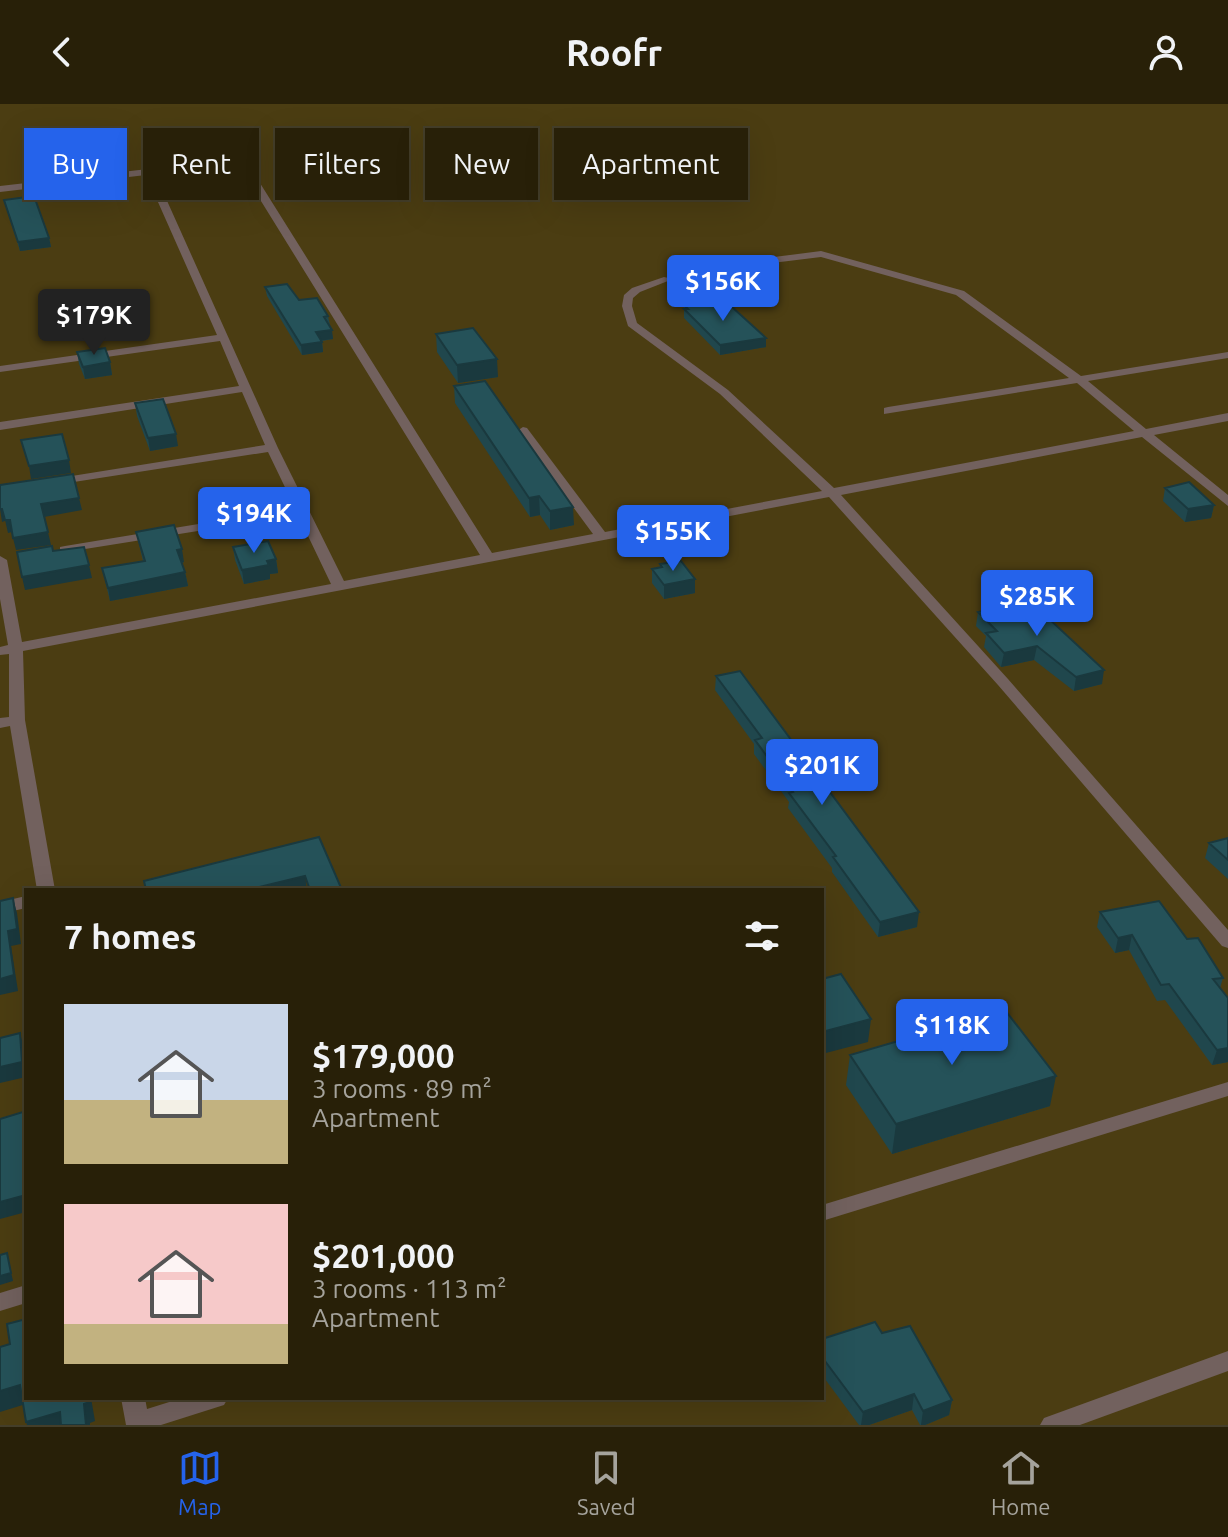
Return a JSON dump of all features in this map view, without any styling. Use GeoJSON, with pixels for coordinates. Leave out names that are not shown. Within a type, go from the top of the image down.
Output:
{"type":"FeatureCollection","features":[{"type":"Feature","properties":{"kind":"street"},"geometry":{"type":"LineString","coordinates":[[0,189],[143,173]]}},
{"type":"Feature","properties":{"kind":"street"},"geometry":{"type":"LineString","coordinates":[[259,185],[489,559]]}},
{"type":"Feature","properties":{"kind":"street"},"geometry":{"type":"LineString","coordinates":[[162,200],[272,448],[339,586]]}},
{"type":"Feature","properties":{"kind":"street"},"geometry":{"type":"LineString","coordinates":[[732,265],[821,254],[937,285],[969,298],[1077,378],[1228,502]]}},
{"type":"Feature","properties":{"kind":"street"},"geometry":{"type":"LineString","coordinates":[[668,279],[636,290],[628,297],[632,324],[724,392],[834,495],[1003,682],[1228,942]]}},
{"type":"Feature","properties":{"kind":"street"},"geometry":{"type":"LineString","coordinates":[[0,369],[224,337]]}},
{"type":"Feature","properties":{"kind":"street"},"geometry":{"type":"LineString","coordinates":[[888,411],[1228,355]]}},
{"type":"Feature","properties":{"kind":"street"},"geometry":{"type":"LineString","coordinates":[[0,426],[246,388]]}},
{"type":"Feature","properties":{"kind":"street"},"geometry":{"type":"LineString","coordinates":[[8,649],[834,495],[1228,417]]}},
{"type":"Feature","properties":{"kind":"street"},"geometry":{"type":"LineString","coordinates":[[523,431],[602,537]]}},
{"type":"Feature","properties":{"kind":"street"},"geometry":{"type":"LineString","coordinates":[[31,486],[272,448]]}},
{"type":"Feature","properties":{"kind":"street"},"geometry":{"type":"LineString","coordinates":[[57,552],[301,511]]}},
{"type":"Feature","properties":{"kind":"street"},"geometry":{"type":"LineString","coordinates":[[5,560],[8,649],[46,888]]}},
{"type":"Feature","properties":{"kind":"street"},"geometry":{"type":"LineString","coordinates":[[0,723],[17,720]]}},
{"type":"Feature","properties":{"kind":"street"},"geometry":{"type":"LineString","coordinates":[[0,908],[24,902]]}},
{"type":"Feature","properties":{"kind":"street"},"geometry":{"type":"LineString","coordinates":[[824,1212],[1228,1089]]}},
{"type":"Feature","properties":{"kind":"street"},"geometry":{"type":"LineString","coordinates":[[0,1302],[24,1295]]}},
{"type":"Feature","properties":{"kind":"street"},"geometry":{"type":"LineString","coordinates":[[1052,1425],[1228,1361]]}},
{"type":"Feature","properties":{"kind":"street"},"geometry":{"type":"LineString","coordinates":[[133,1400],[137,1424],[210,1400]]}},
{"type":"Feature","properties":{"kind":"shaded area"},"geometry":{"type":"Polygon","coordinates":[[[0,104],[1228,104],[1228,1425],[0,1425],[0,104]]]}},
{"type":"Feature","properties":{"kind":"building"},"geometry":{"type":"Polygon","coordinates":[[[24,197],[24,200],[35,200],[49,238],[18,242],[4,200],[24,197]]]}},
{"type":"Feature","properties":{"kind":"building"},"geometry":{"type":"Polygon","coordinates":[[[287,284],[299,300],[317,298],[328,316],[324,317],[332,330],[316,332],[322,342],[301,345],[265,287],[287,284]]]}},
{"type":"Feature","properties":{"kind":"building"},"geometry":{"type":"Polygon","coordinates":[[[713,300],[722,309],[732,307],[766,338],[720,345],[684,309],[688,309],[684,305],[713,300]]]}},
{"type":"Feature","properties":{"kind":"building"},"geometry":{"type":"Polygon","coordinates":[[[473,328],[497,359],[457,365],[436,334],[473,328]]]}},
{"type":"Feature","properties":{"kind":"building"},"geometry":{"type":"Polygon","coordinates":[[[105,348],[110,362],[83,367],[77,352],[105,348]]]}},
{"type":"Feature","properties":{"kind":"building"},"geometry":{"type":"Polygon","coordinates":[[[485,381],[573,507],[550,511],[539,496],[529,498],[454,386],[485,381]]]}},
{"type":"Feature","properties":{"kind":"building"},"geometry":{"type":"Polygon","coordinates":[[[163,399],[176,434],[148,438],[135,403],[163,399]]]}},
{"type":"Feature","properties":{"kind":"building"},"geometry":{"type":"Polygon","coordinates":[[[62,434],[69,460],[29,466],[21,440],[62,434]]]}},
{"type":"Feature","properties":{"kind":"building"},"geometry":{"type":"Polygon","coordinates":[[[73,474],[79,498],[41,504],[48,532],[13,538],[10,520],[5,520],[0,509],[0,485],[73,474]]]}},
{"type":"Feature","properties":{"kind":"building"},"geometry":{"type":"Polygon","coordinates":[[[1189,482],[1214,505],[1188,509],[1165,488],[1189,482]]]}},
{"type":"Feature","properties":{"kind":"building"},"geometry":{"type":"Polygon","coordinates":[[[174,525],[182,549],[177,550],[185,572],[108,588],[102,568],[145,561],[136,532],[174,525]]]}},
{"type":"Feature","properties":{"kind":"building"},"geometry":{"type":"Polygon","coordinates":[[[268,541],[276,559],[267,561],[269,565],[242,570],[233,547],[268,541]]]}},
{"type":"Feature","properties":{"kind":"building"},"geometry":{"type":"Polygon","coordinates":[[[52,546],[53,551],[84,547],[89,565],[22,577],[17,552],[52,546]]]}},
{"type":"Feature","properties":{"kind":"building"},"geometry":{"type":"Polygon","coordinates":[[[681,561],[695,579],[664,585],[652,569],[662,567],[660,564],[681,561]]]}},
{"type":"Feature","properties":{"kind":"building"},"geometry":{"type":"Polygon","coordinates":[[[1022,603],[1038,618],[1046,616],[1104,670],[1076,677],[1037,646],[1004,653],[986,633],[997,631],[978,612],[1022,603]]]}},
{"type":"Feature","properties":{"kind":"building"},"geometry":{"type":"Polygon","coordinates":[[[740,671],[919,912],[880,922],[789,793],[793,792],[755,740],[762,738],[716,676],[740,671]]]}},
{"type":"Feature","properties":{"kind":"building"},"geometry":{"type":"Polygon","coordinates":[[[319,837],[341,888],[309,888],[305,876],[255,888],[146,888],[144,881],[319,837]]]}},
{"type":"Feature","properties":{"kind":"building"},"geometry":{"type":"Polygon","coordinates":[[[1228,838],[1228,860],[1209,843],[1228,838]]]}},
{"type":"Feature","properties":{"kind":"building"},"geometry":{"type":"Polygon","coordinates":[[[13,898],[17,929],[8,931],[14,975],[0,979],[0,901],[13,898]]]}},
{"type":"Feature","properties":{"kind":"building"},"geometry":{"type":"Polygon","coordinates":[[[1159,901],[1187,939],[1198,938],[1223,978],[1213,979],[1228,998],[1228,1048],[1217,1050],[1169,984],[1161,985],[1132,935],[1118,938],[1100,912],[1159,901]]]}},
{"type":"Feature","properties":{"kind":"building"},"geometry":{"type":"Polygon","coordinates":[[[841,974],[871,1019],[824,1031],[824,978],[841,974]]]}},
{"type":"Feature","properties":{"kind":"building"},"geometry":{"type":"Polygon","coordinates":[[[1005,1010],[1056,1076],[896,1124],[850,1055],[1005,1010]]]}},
{"type":"Feature","properties":{"kind":"building"},"geometry":{"type":"Polygon","coordinates":[[[20,1033],[22,1062],[0,1067],[0,1038],[20,1033]]]}},
{"type":"Feature","properties":{"kind":"building"},"geometry":{"type":"Polygon","coordinates":[[[24,1112],[24,1196],[0,1202],[0,1119],[24,1112]]]}},
{"type":"Feature","properties":{"kind":"building"},"geometry":{"type":"Polygon","coordinates":[[[7,1253],[11,1273],[0,1276],[0,1255],[7,1253]]]}},
{"type":"Feature","properties":{"kind":"building"},"geometry":{"type":"Polygon","coordinates":[[[24,1320],[24,1400],[90,1400],[84,1404],[86,1425],[61,1425],[60,1412],[26,1422],[20,1385],[0,1391],[0,1347],[10,1344],[7,1324],[24,1320]]]}},
{"type":"Feature","properties":{"kind":"building"},"geometry":{"type":"Polygon","coordinates":[[[875,1322],[882,1333],[910,1326],[952,1400],[923,1411],[914,1394],[863,1412],[824,1360],[824,1338],[875,1322]]]}}]}
